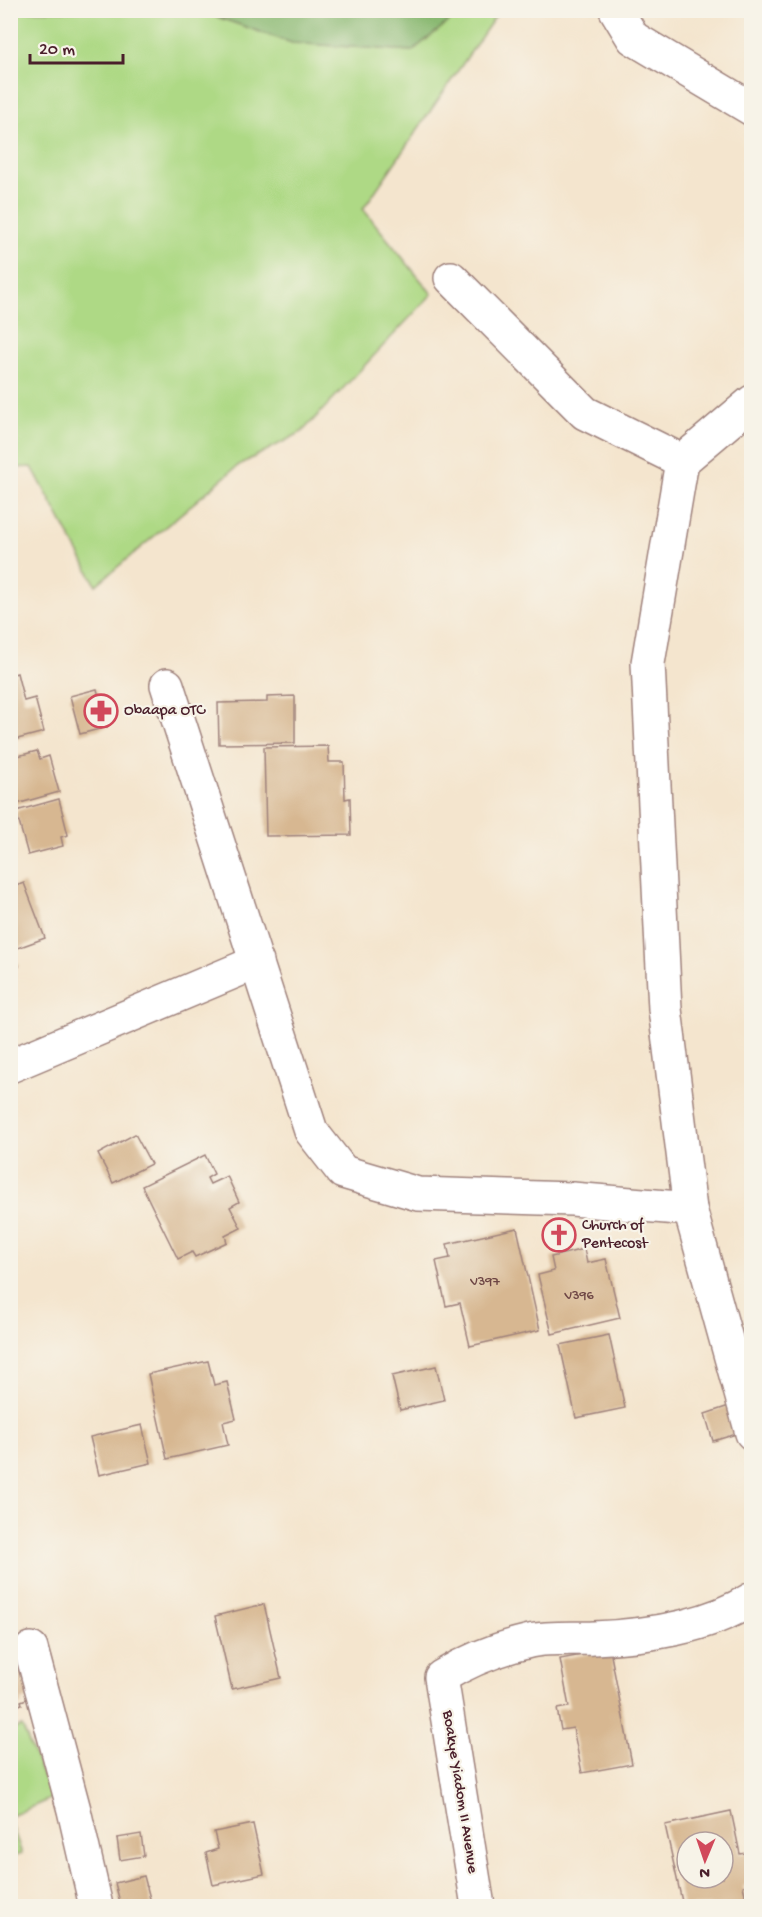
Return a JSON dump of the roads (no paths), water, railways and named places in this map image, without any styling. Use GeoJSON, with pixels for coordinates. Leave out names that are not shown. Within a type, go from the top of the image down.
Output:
{"type":"FeatureCollection","features":[{"type":"Feature","properties":{"kind":"street"},"geometry":{"type":"LineString","coordinates":[[616,10],[633,38],[752,109]]}},
{"type":"Feature","properties":{"kind":"street"},"geometry":{"type":"LineString","coordinates":[[451,278],[585,413],[682,461]]}},
{"type":"Feature","properties":{"kind":"street"},"geometry":{"type":"LineString","coordinates":[[752,402],[682,461],[648,663],[665,1009],[690,1209],[752,1433]]}},
{"type":"Feature","properties":{"kind":"street"},"geometry":{"type":"LineString","coordinates":[[167,685],[310,1131],[343,1172],[418,1194],[572,1199],[690,1209]]}},
{"type":"Feature","properties":{"kind":"street"},"geometry":{"type":"LineString","coordinates":[[10,1066],[257,962]]}},
{"type":"Feature","properties":{"kind":"street","name":"Boakye Yiadom II Avenue"},"geometry":{"type":"LineString","coordinates":[[478,1906],[441,1677],[463,1663],[531,1641],[623,1637],[684,1627],[739,1607],[752,1599]]}},
{"type":"Feature","properties":{"kind":"street"},"geometry":{"type":"LineString","coordinates":[[31,1648],[74,1810],[96,1906]]}},
{"type":"Feature","properties":{"kind":"place","name":"Obaapa OTC"},"geometry":{"type":"Point","coordinates":[101,711]}},
{"type":"Feature","properties":{"kind":"place","name":"Church of Pentecost"},"geometry":{"type":"Point","coordinates":[559,1235]}}]}
